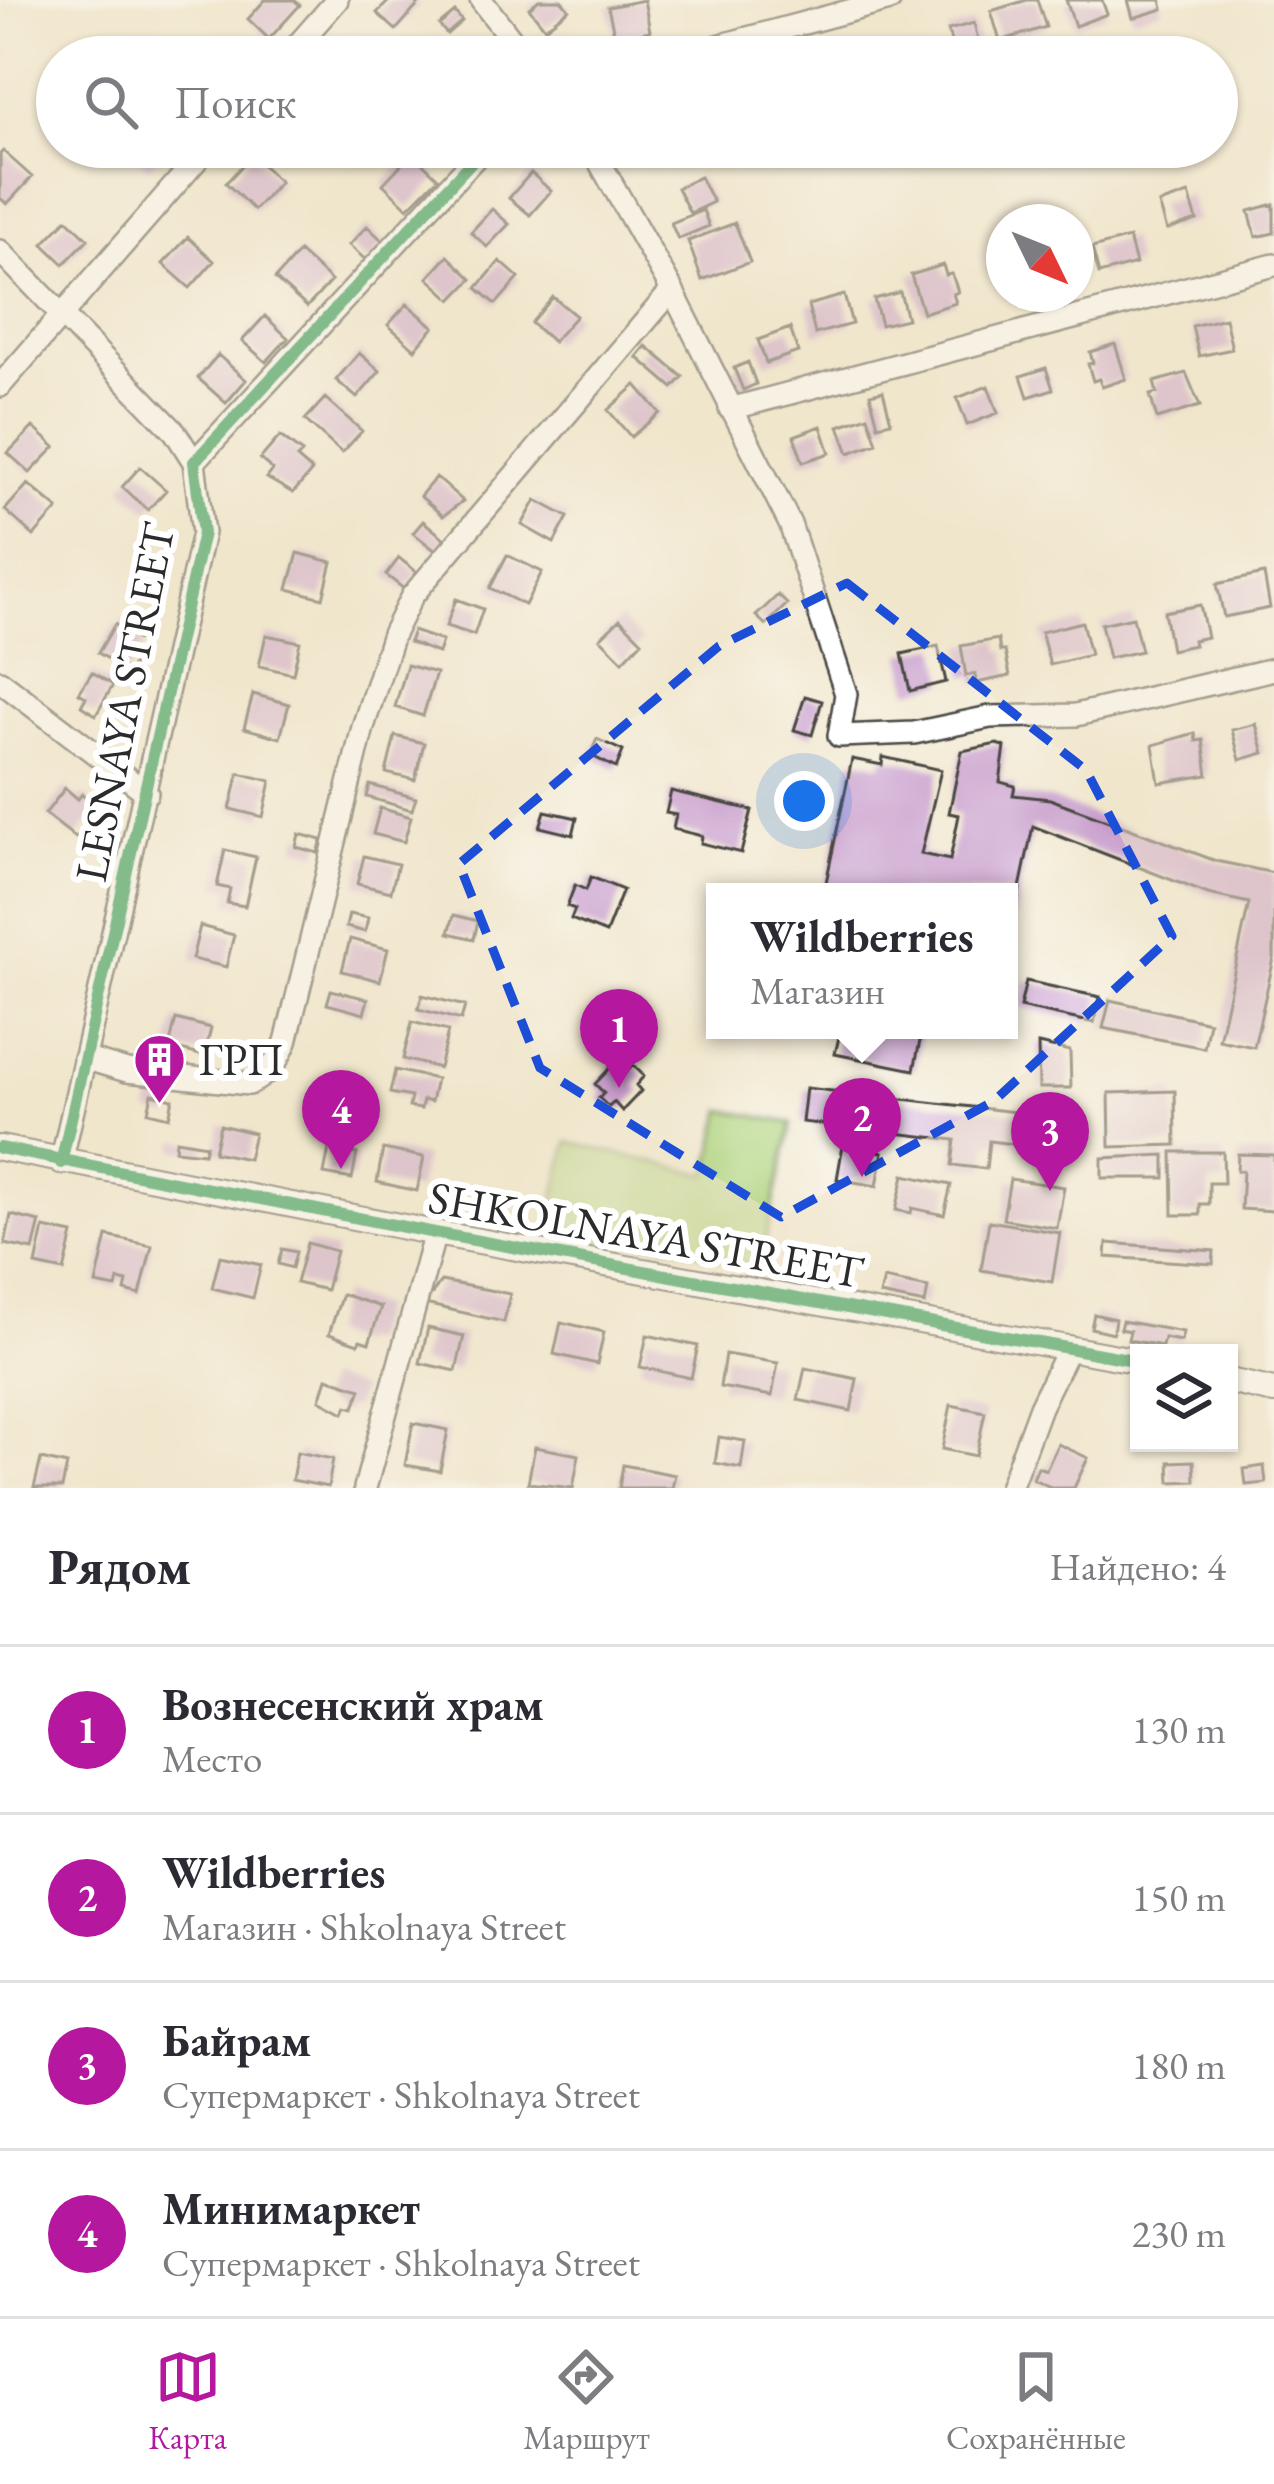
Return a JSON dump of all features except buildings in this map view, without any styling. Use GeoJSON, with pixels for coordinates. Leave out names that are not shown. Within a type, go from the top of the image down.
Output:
{"type":"FeatureCollection","features":[{"type":"Feature","properties":{"kind":"street"},"geometry":{"type":"LineString","coordinates":[[306,36],[338,0]]}},
{"type":"Feature","properties":{"kind":"street"},"geometry":{"type":"LineString","coordinates":[[481,0],[509,36]]}},
{"type":"Feature","properties":{"kind":"street"},"geometry":{"type":"LineString","coordinates":[[755,36],[890,0]]}},
{"type":"Feature","properties":{"kind":"street"},"geometry":{"type":"LineString","coordinates":[[0,386],[190,168]]}},
{"type":"Feature","properties":{"kind":"street","name":"LESNAYA STREET"},"geometry":{"type":"LineString","coordinates":[[61,1163],[203,533],[194,462],[466,168]]}},
{"type":"Feature","properties":{"kind":"street"},"geometry":{"type":"LineString","coordinates":[[604,168],[672,290],[790,524],[846,694],[839,736],[914,733],[990,717],[1076,715],[1274,669]]}},
{"type":"Feature","properties":{"kind":"street"},"geometry":{"type":"LineString","coordinates":[[0,251],[175,432],[194,462]]}},
{"type":"Feature","properties":{"kind":"street"},"geometry":{"type":"LineString","coordinates":[[730,410],[1274,265]]}},
{"type":"Feature","properties":{"kind":"street"},"geometry":{"type":"LineString","coordinates":[[84,1058],[127,1071],[249,1084],[278,1061],[363,727],[393,634],[412,596],[672,290]]}},
{"type":"Feature","properties":{"kind":"street"},"geometry":{"type":"LineString","coordinates":[[0,681],[147,794]]}},
{"type":"Feature","properties":{"kind":"street","name":"SHKOLNAYA STREET"},"geometry":{"type":"LineString","coordinates":[[0,1148],[434,1233],[1130,1359]]}},
{"type":"Feature","properties":{"kind":"street"},"geometry":{"type":"LineString","coordinates":[[373,1487],[434,1233]]}},
{"type":"Feature","properties":{"kind":"street"},"geometry":{"type":"LineString","coordinates":[[1010,1488],[1069,1347]]}},
{"type":"Feature","properties":{"kind":"street"},"geometry":{"type":"LineString","coordinates":[[1238,1383],[1274,1390]]}},
{"type":"Feature","properties":{"kind":"highlighted area"},"geometry":{"type":"Polygon","coordinates":[[[847,583],[1086,770],[1172,936],[994,1101],[781,1217],[540,1068],[459,864],[719,646],[847,583]]]}},
{"type":"Feature","properties":{"kind":"green space"},"geometry":{"type":"Polygon","coordinates":[[[723,1110],[792,1123],[759,1268],[663,1245],[546,1233],[568,1142],[708,1175],[723,1110]]]}},
{"type":"Feature","properties":{"kind":"waterway"},"geometry":{"type":"LineString","coordinates":[[786,1262],[847,1253]]}},
{"type":"Feature","properties":{"kind":"cycle path"},"geometry":{"type":"LineString","coordinates":[[61,1163],[203,533],[194,462],[466,168]]}},
{"type":"Feature","properties":{"kind":"cycle path"},"geometry":{"type":"LineString","coordinates":[[0,1148],[1130,1359]]}},
{"type":"Feature","properties":{"kind":"place","name":"Вознесенский храм"},"geometry":{"type":"Point","coordinates":[619,1088]}},
{"type":"Feature","properties":{"kind":"place","name":"ГРП"},"geometry":{"type":"Point","coordinates":[160,1105]}},
{"type":"Feature","properties":{"kind":"place","name":"Минимаркет"},"geometry":{"type":"Point","coordinates":[341,1169]}},
{"type":"Feature","properties":{"kind":"place","name":"Wildberries"},"geometry":{"type":"Point","coordinates":[862,1177]}},
{"type":"Feature","properties":{"kind":"place","name":"Байрам"},"geometry":{"type":"Point","coordinates":[1050,1191]}}]}
